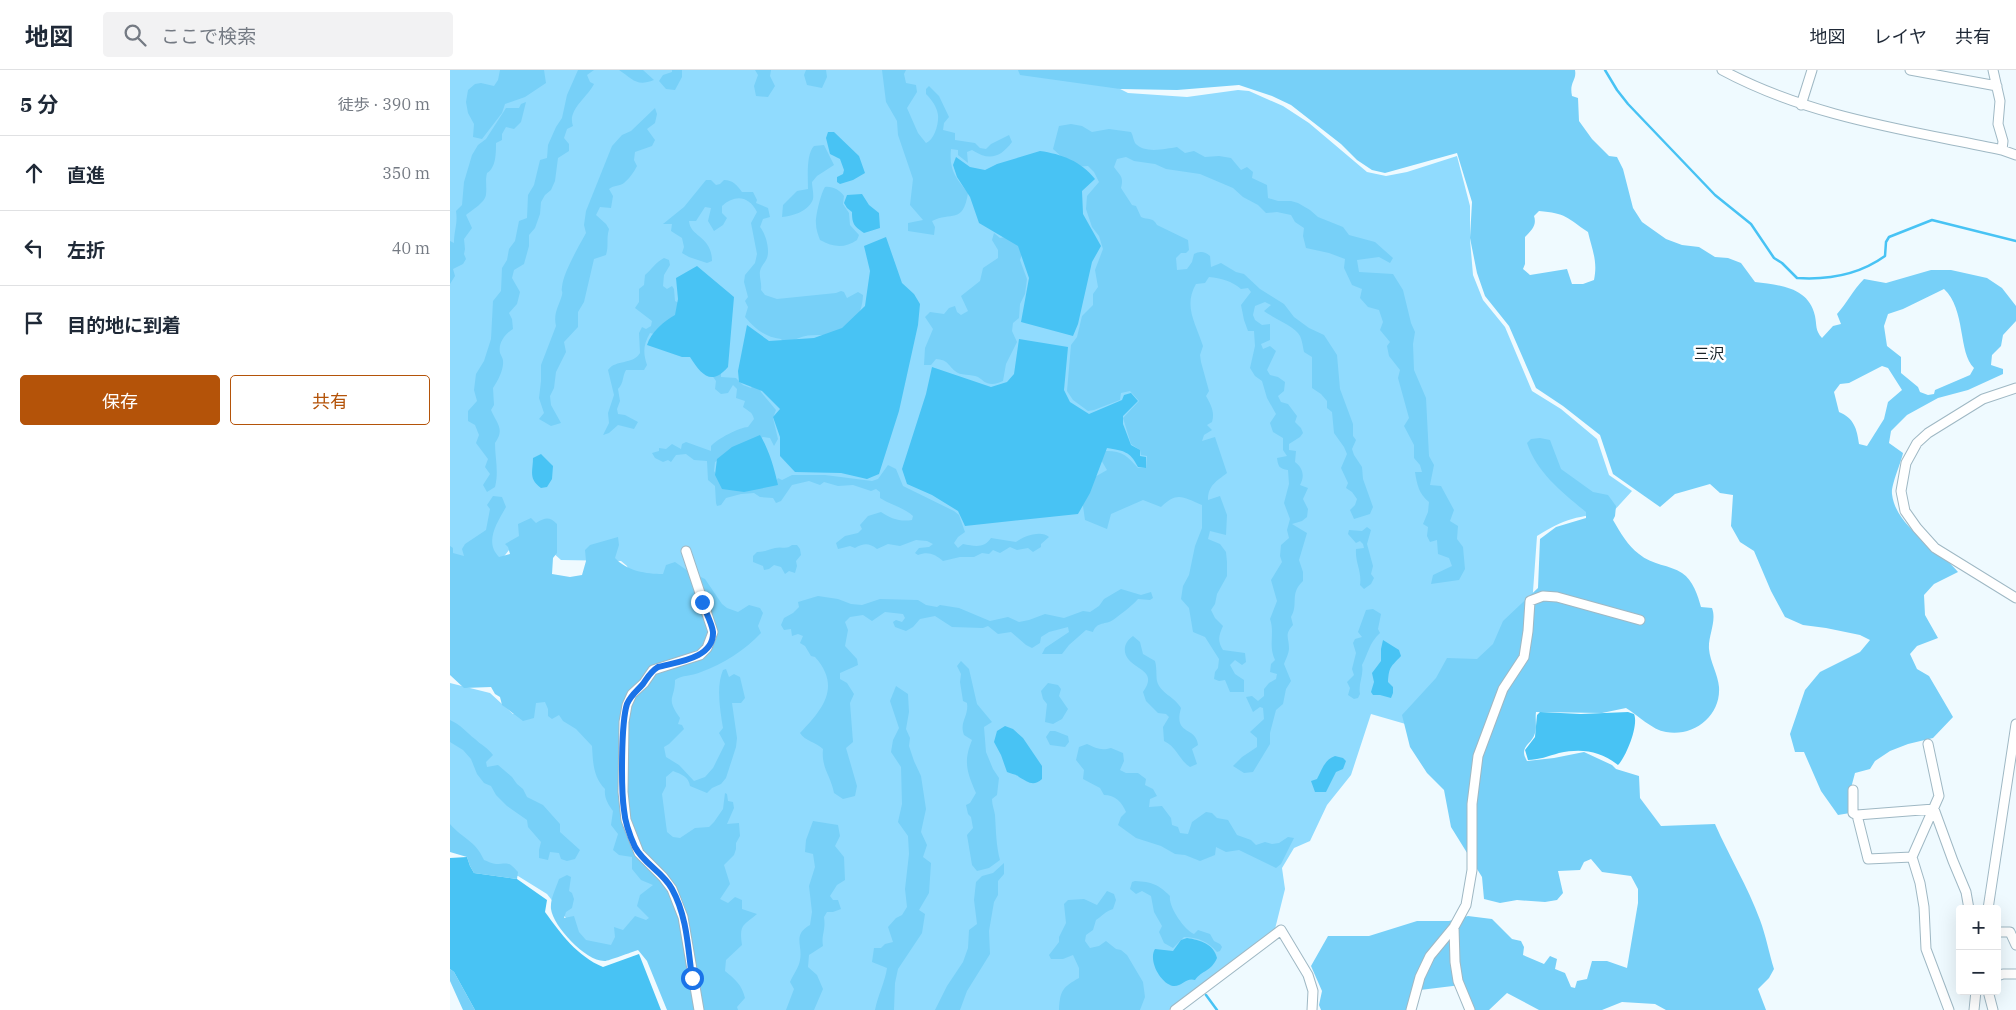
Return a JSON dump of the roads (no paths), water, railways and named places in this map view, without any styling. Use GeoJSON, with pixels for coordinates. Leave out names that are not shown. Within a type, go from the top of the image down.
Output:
{"type":"FeatureCollection","features":[{"type":"Feature","properties":{"kind":"street"},"geometry":{"type":"LineString","coordinates":[[1722,70],[1745,82],[1801,104],[1854,120],[2002,150],[2016,155]]}},
{"type":"Feature","properties":{"kind":"street"},"geometry":{"type":"LineString","coordinates":[[1801,104],[1812,70]]}},
{"type":"Feature","properties":{"kind":"street"},"geometry":{"type":"LineString","coordinates":[[1910,70],[1997,86]]}},
{"type":"Feature","properties":{"kind":"street"},"geometry":{"type":"LineString","coordinates":[[1993,70],[2000,101],[1998,124],[2003,141],[2002,150]]}},
{"type":"Feature","properties":{"kind":"street"},"geometry":{"type":"LineString","coordinates":[[2016,388],[1983,399],[1928,433],[1917,442],[1906,463],[1902,491],[1905,511],[1935,548],[2016,598]]}},
{"type":"Feature","properties":{"kind":"street"},"geometry":{"type":"LineString","coordinates":[[686,551],[713,632],[707,648],[700,655],[652,670],[644,683],[632,694],[627,705],[624,722],[624,810],[638,853],[663,877],[672,889],[679,905],[684,923],[699,1010]]}},
{"type":"Feature","properties":{"kind":"street"},"geometry":{"type":"LineString","coordinates":[[1411,1010],[1420,976],[1430,956],[1454,927],[1466,905],[1472,870],[1472,804],[1478,756],[1503,689],[1524,657],[1530,601],[1543,596],[1556,597],[1640,620]]}},
{"type":"Feature","properties":{"kind":"street"},"geometry":{"type":"LineString","coordinates":[[1989,905],[2016,724]]}},
{"type":"Feature","properties":{"kind":"street"},"geometry":{"type":"LineString","coordinates":[[1928,744],[1939,796],[1912,857],[1920,883],[1924,907],[1926,949],[1949,1010]]}},
{"type":"Feature","properties":{"kind":"street"},"geometry":{"type":"LineString","coordinates":[[1853,790],[1853,813],[1857,815],[1868,859],[1912,857]]}},
{"type":"Feature","properties":{"kind":"street"},"geometry":{"type":"LineString","coordinates":[[1857,815],[1934,809]]}},
{"type":"Feature","properties":{"kind":"street"},"geometry":{"type":"LineString","coordinates":[[1934,809],[1966,892],[1968,905]]}},
{"type":"Feature","properties":{"kind":"street"},"geometry":{"type":"LineString","coordinates":[[1454,927],[1455,962],[1458,981],[1470,1010]]}},
{"type":"Feature","properties":{"kind":"street"},"geometry":{"type":"LineString","coordinates":[[1175,1010],[1282,930],[1308,975],[1313,992],[1312,1010]]}},
{"type":"Feature","properties":{"kind":"street"},"geometry":{"type":"LineString","coordinates":[[2001,932],[2010,932],[2016,945]]}},
{"type":"Feature","properties":{"kind":"street"},"geometry":{"type":"LineString","coordinates":[[2001,975],[2016,974]]}},
{"type":"Feature","properties":{"kind":"street"},"geometry":{"type":"LineString","coordinates":[[1974,1010],[1976,995]]}},
{"type":"Feature","properties":{"kind":"street"},"geometry":{"type":"LineString","coordinates":[[1989,995],[1993,1010]]}},
{"type":"Feature","properties":{"kind":"waterway"},"geometry":{"type":"LineString","coordinates":[[1605,70],[1628,104],[1715,195],[1751,224],[1774,258],[1797,278],[1832,277],[1865,267],[1885,256],[1886,242],[1889,237],[1932,220],[2016,241]]}},
{"type":"Feature","properties":{"kind":"waterway"},"geometry":{"type":"LineString","coordinates":[[1206,995],[1217,1010]]}},
{"type":"Feature","properties":{"kind":"district","name":"三沢"},"geometry":{"type":"Point","coordinates":[1709,353]}}]}
